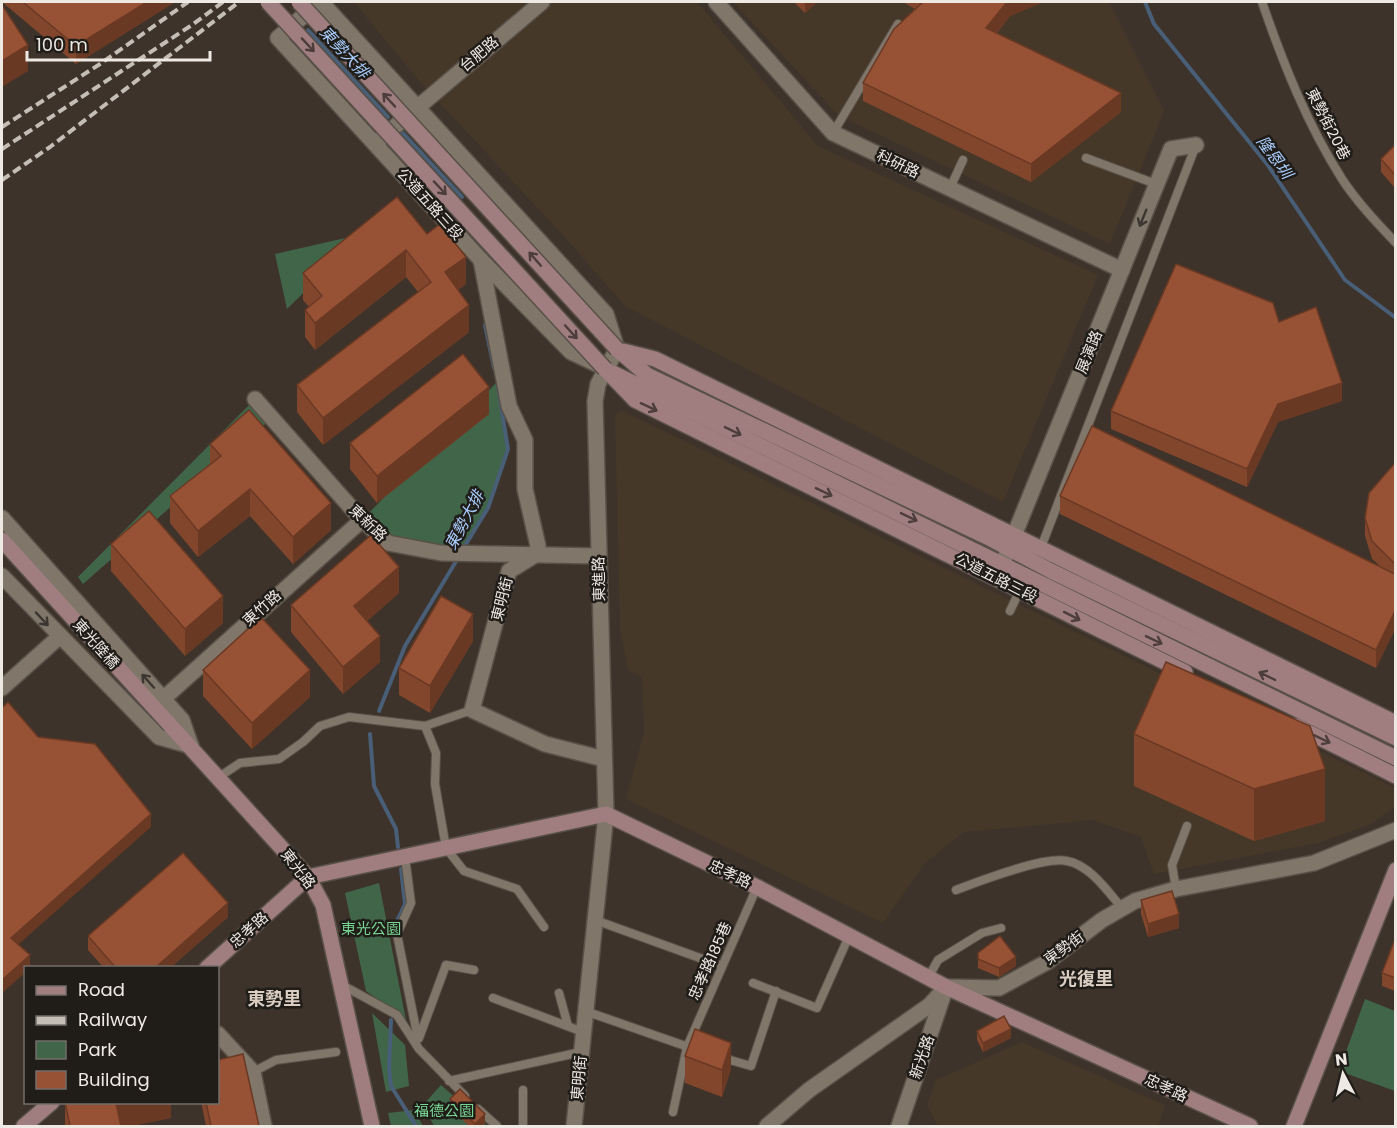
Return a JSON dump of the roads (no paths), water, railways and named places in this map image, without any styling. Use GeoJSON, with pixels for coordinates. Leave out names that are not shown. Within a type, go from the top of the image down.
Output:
{"type":"FeatureCollection","features":[{"type":"Feature","properties":{"kind":"street","name":"公道五路三段"},"geometry":{"type":"LineString","coordinates":[[268,2],[605,369]]}},
{"type":"Feature","properties":{"kind":"street"},"geometry":{"type":"LineString","coordinates":[[299,2],[617,349],[647,375],[1012,543],[1395,738]]}},
{"type":"Feature","properties":{"kind":"street","name":"公道五路三段"},"geometry":{"type":"LineString","coordinates":[[617,349],[606,314],[321,2],[278,38],[481,260],[571,352],[1000,571],[1199,679]]}},
{"type":"Feature","properties":{"kind":"street","name":"台肥路"},"geometry":{"type":"LineString","coordinates":[[376,143],[542,2]]}},
{"type":"Feature","properties":{"kind":"street","name":"科研路"},"geometry":{"type":"LineString","coordinates":[[716,2],[832,133],[1122,270]]}},
{"type":"Feature","properties":{"kind":"street","name":"展演路"},"geometry":{"type":"LineString","coordinates":[[1000,571],[1171,149],[1196,145]]}},
{"type":"Feature","properties":{"kind":"street"},"geometry":{"type":"LineString","coordinates":[[481,260],[509,406],[525,440],[525,489],[538,538],[536,555]]}},
{"type":"Feature","properties":{"kind":"street","name":"東進路"},"geometry":{"type":"LineString","coordinates":[[606,814],[596,401],[598,384],[617,349]]}},
{"type":"Feature","properties":{"kind":"street","name":"東新路"},"geometry":{"type":"LineString","coordinates":[[255,399],[362,520],[388,543],[441,553],[598,556]]}},
{"type":"Feature","properties":{"kind":"street","name":"東光路"},"geometry":{"type":"LineString","coordinates":[[2,518],[182,720],[191,746],[308,877],[323,905],[372,1126]]}},
{"type":"Feature","properties":{"kind":"street","name":"東竹路"},"geometry":{"type":"LineString","coordinates":[[163,699],[362,520]]}},
{"type":"Feature","properties":{"kind":"street","name":"東光陸橋"},"geometry":{"type":"LineString","coordinates":[[2,540],[191,746]]}},
{"type":"Feature","properties":{"kind":"street","name":"東明街"},"geometry":{"type":"LineString","coordinates":[[472,710],[508,572],[536,555]]}},
{"type":"Feature","properties":{"kind":"street"},"geometry":{"type":"LineString","coordinates":[[1037,556],[1395,723]]}},
{"type":"Feature","properties":{"kind":"street"},"geometry":{"type":"LineString","coordinates":[[2,576],[58,637],[159,736],[191,746]]}},
{"type":"Feature","properties":{"kind":"street","name":"公道五路三段"},"geometry":{"type":"LineString","coordinates":[[1023,584],[1395,758]]}},
{"type":"Feature","properties":{"kind":"street"},"geometry":{"type":"LineString","coordinates":[[2,688],[58,637]]}},
{"type":"Feature","properties":{"kind":"street"},"geometry":{"type":"LineString","coordinates":[[472,710],[545,744],[604,759]]}},
{"type":"Feature","properties":{"kind":"street"},"geometry":{"type":"LineString","coordinates":[[1280,718],[1395,776]]}},
{"type":"Feature","properties":{"kind":"street"},"geometry":{"type":"LineString","coordinates":[[308,877],[606,814]]}},
{"type":"Feature","properties":{"kind":"street","name":"東明街"},"geometry":{"type":"LineString","coordinates":[[574,1126],[606,814]]}},
{"type":"Feature","properties":{"kind":"street","name":"忠孝路"},"geometry":{"type":"LineString","coordinates":[[606,814],[757,887],[946,987],[1250,1126]]}},
{"type":"Feature","properties":{"kind":"street","name":"東勢街"},"geometry":{"type":"LineString","coordinates":[[946,987],[999,988],[1047,962],[1102,920],[1135,901],[1176,889],[1314,863],[1395,830]]}},
{"type":"Feature","properties":{"kind":"street"},"geometry":{"type":"LineString","coordinates":[[1294,1126],[1395,870]]}},
{"type":"Feature","properties":{"kind":"street","name":"忠孝路"},"geometry":{"type":"LineString","coordinates":[[209,966],[308,877]]}},
{"type":"Feature","properties":{"kind":"street"},"geometry":{"type":"LineString","coordinates":[[767,1126],[809,1090],[930,1005],[946,987]]}},
{"type":"Feature","properties":{"kind":"street","name":"新光路"},"geometry":{"type":"LineString","coordinates":[[899,1126],[946,987]]}},
{"type":"Feature","properties":{"kind":"street"},"geometry":{"type":"LineString","coordinates":[[219,1035],[253,1072],[264,1126]]}},
{"type":"Feature","properties":{"kind":"street"},"geometry":{"type":"LineString","coordinates":[[24,1126],[50,1104]]}},
{"type":"Feature","properties":{"kind":"lane","name":"東勢街20巷"},"geometry":{"type":"LineString","coordinates":[[1262,2],[1296,92],[1317,136],[1343,180],[1395,243]]}},
{"type":"Feature","properties":{"kind":"lane"},"geometry":{"type":"LineString","coordinates":[[832,133],[898,24]]}},
{"type":"Feature","properties":{"kind":"lane"},"geometry":{"type":"LineString","coordinates":[[1010,610],[1037,556],[1196,145]]}},
{"type":"Feature","properties":{"kind":"lane"},"geometry":{"type":"LineString","coordinates":[[1086,158],[1156,184]]}},
{"type":"Feature","properties":{"kind":"lane"},"geometry":{"type":"LineString","coordinates":[[950,188],[963,160]]}},
{"type":"Feature","properties":{"kind":"lane"},"geometry":{"type":"LineString","coordinates":[[219,777],[240,763],[279,759],[303,742],[320,726],[350,717],[425,726],[472,710]]}},
{"type":"Feature","properties":{"kind":"lane"},"geometry":{"type":"LineString","coordinates":[[425,726],[436,753],[435,784],[446,848],[464,870],[518,889],[544,927]]}},
{"type":"Feature","properties":{"kind":"lane"},"geometry":{"type":"LineString","coordinates":[[1176,889],[1172,865],[1187,826]]}},
{"type":"Feature","properties":{"kind":"lane"},"geometry":{"type":"LineString","coordinates":[[405,857],[411,903],[397,933],[417,1042]]}},
{"type":"Feature","properties":{"kind":"lane"},"geometry":{"type":"LineString","coordinates":[[956,890],[1014,869],[1066,860],[1084,868],[1122,908]]}},
{"type":"Feature","properties":{"kind":"lane","name":"忠孝路185巷"},"geometry":{"type":"LineString","coordinates":[[674,1112],[687,1047],[757,887]]}},
{"type":"Feature","properties":{"kind":"lane"},"geometry":{"type":"LineString","coordinates":[[595,920],[722,966]]}},
{"type":"Feature","properties":{"kind":"lane"},"geometry":{"type":"LineString","coordinates":[[928,978],[938,960],[982,933],[1001,928]]}},
{"type":"Feature","properties":{"kind":"lane"},"geometry":{"type":"LineString","coordinates":[[753,983],[817,1008],[849,936]]}},
{"type":"Feature","properties":{"kind":"lane"},"geometry":{"type":"LineString","coordinates":[[417,1042],[446,965],[474,970]]}},
{"type":"Feature","properties":{"kind":"lane"},"geometry":{"type":"LineString","coordinates":[[342,985],[397,1015],[449,1081],[497,1126]]}},
{"type":"Feature","properties":{"kind":"lane"},"geometry":{"type":"LineString","coordinates":[[719,1057],[751,1066],[776,991]]}},
{"type":"Feature","properties":{"kind":"lane"},"geometry":{"type":"LineString","coordinates":[[559,993],[568,1026]]}},
{"type":"Feature","properties":{"kind":"lane"},"geometry":{"type":"LineString","coordinates":[[493,998],[583,1032]]}},
{"type":"Feature","properties":{"kind":"lane"},"geometry":{"type":"LineString","coordinates":[[585,1011],[708,1053]]}},
{"type":"Feature","properties":{"kind":"lane"},"geometry":{"type":"LineString","coordinates":[[253,1072],[276,1060],[336,1052]]}},
{"type":"Feature","properties":{"kind":"lane"},"geometry":{"type":"LineString","coordinates":[[449,1081],[580,1052]]}},
{"type":"Feature","properties":{"kind":"lane"},"geometry":{"type":"LineString","coordinates":[[523,1090],[523,1126]]}},
{"type":"Feature","properties":{"kind":"waterway","name":"隆恩圳"},"geometry":{"type":"LineString","coordinates":[[1145,2],[1154,24],[1267,164],[1345,280],[1396,318]]}},
{"type":"Feature","properties":{"kind":"waterway","name":"東勢大排"},"geometry":{"type":"LineString","coordinates":[[308,30],[388,117]]}},
{"type":"Feature","properties":{"kind":"waterway","name":"東勢大排"},"geometry":{"type":"LineString","coordinates":[[402,132],[462,197]]}},
{"type":"Feature","properties":{"kind":"waterway","name":"東勢大排"},"geometry":{"type":"LineString","coordinates":[[485,325],[494,368]]}},
{"type":"Feature","properties":{"kind":"waterway","name":"東勢大排"},"geometry":{"type":"LineString","coordinates":[[463,549],[488,508],[508,449],[498,387]]}},
{"type":"Feature","properties":{"kind":"waterway","name":"東勢大排"},"geometry":{"type":"LineString","coordinates":[[379,711],[405,646],[458,558]]}},
{"type":"Feature","properties":{"kind":"waterway","name":"東勢大排"},"geometry":{"type":"LineString","coordinates":[[370,734],[374,786],[396,829],[398,847]]}},
{"type":"Feature","properties":{"kind":"waterway","name":"東勢大排"},"geometry":{"type":"LineString","coordinates":[[395,925],[405,904],[401,869]]}},
{"type":"Feature","properties":{"kind":"waterway","name":"東勢大排"},"geometry":{"type":"LineString","coordinates":[[391,1020],[389,1069],[391,1086],[416,1126]]}},
{"type":"Feature","properties":{"kind":"railway"},"geometry":{"type":"LineString","coordinates":[[2,127],[100,64],[188,2]]}},
{"type":"Feature","properties":{"kind":"railway"},"geometry":{"type":"LineString","coordinates":[[2,149],[192,25],[223,2]]}},
{"type":"Feature","properties":{"kind":"railway"},"geometry":{"type":"LineString","coordinates":[[2,180],[50,147],[239,2]]}},
{"type":"Feature","properties":{"kind":"district","name":"光復里"},"geometry":{"type":"Point","coordinates":[1086,979]}},
{"type":"Feature","properties":{"kind":"district","name":"東勢里"},"geometry":{"type":"Point","coordinates":[274,999]}},
{"type":"Feature","properties":{"kind":"park label","name":"東光公園"},"geometry":{"type":"Point","coordinates":[371,929]}},
{"type":"Feature","properties":{"kind":"park label","name":"福德公園"},"geometry":{"type":"Point","coordinates":[444,1111]}}]}
